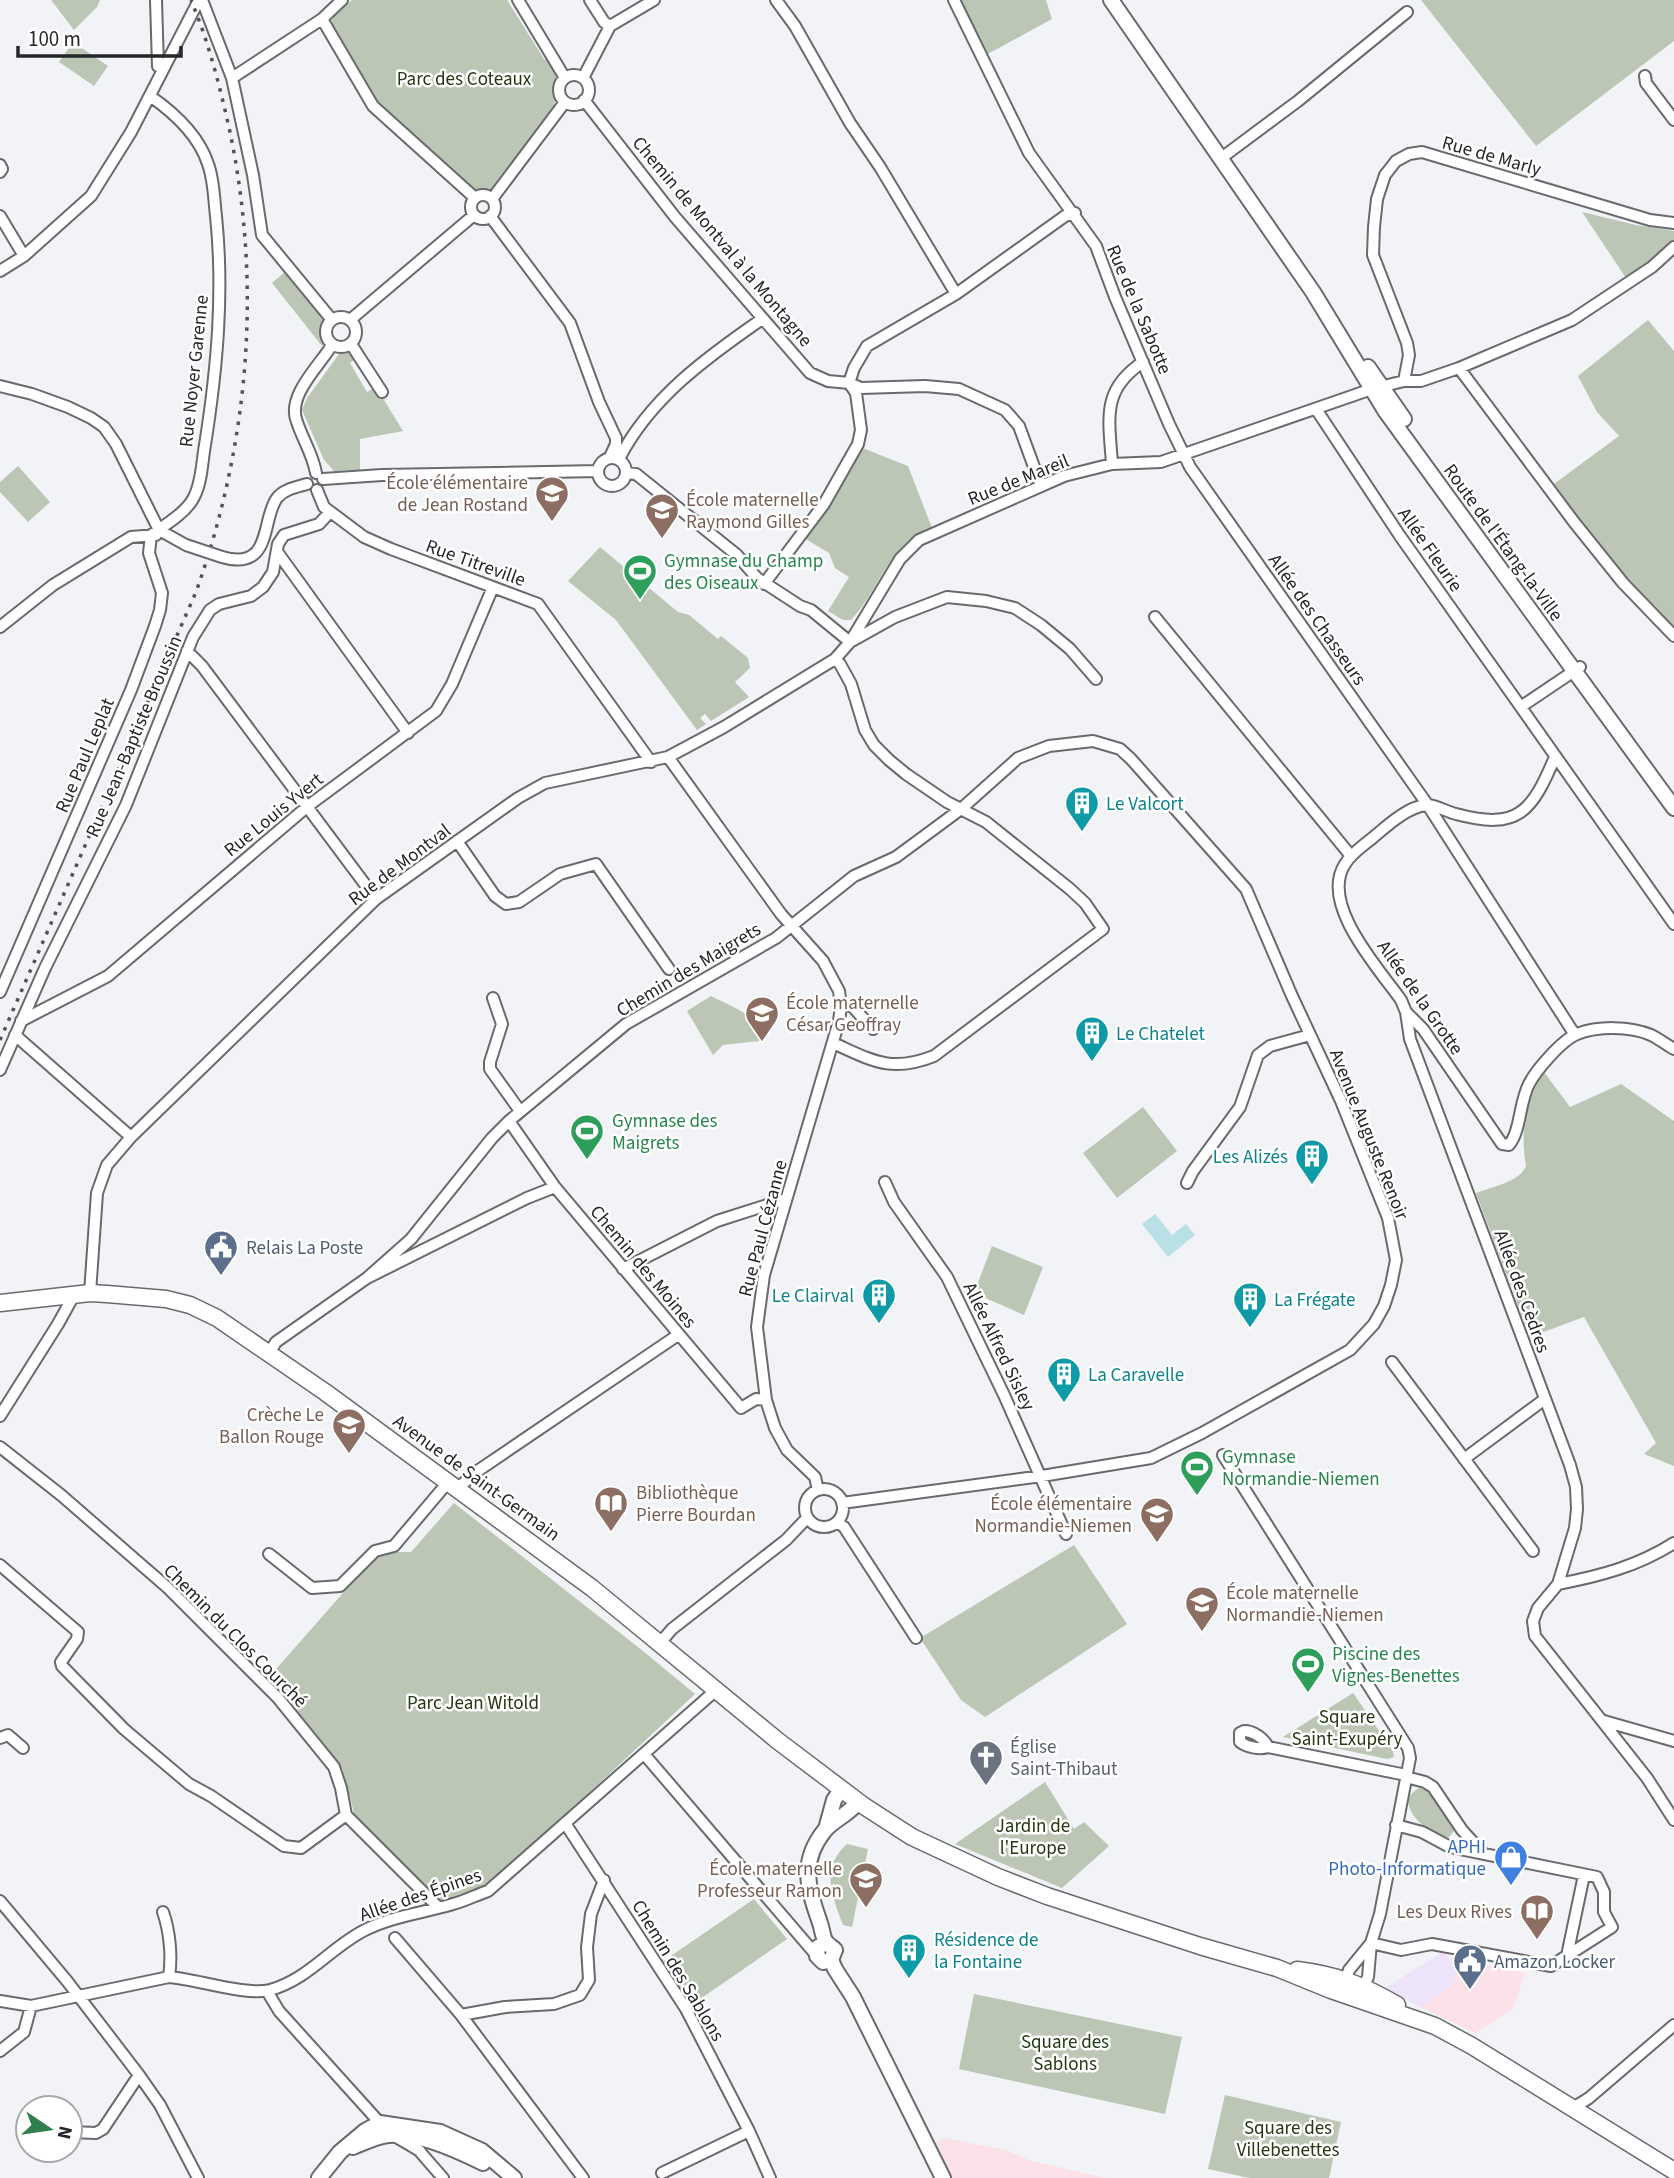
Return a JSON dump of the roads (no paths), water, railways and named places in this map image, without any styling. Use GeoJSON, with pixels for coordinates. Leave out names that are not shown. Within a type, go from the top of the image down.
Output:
{"type":"FeatureCollection","features":[{"type":"Feature","properties":{"kind":"main road","name":"Avenue de Saint-Germain"},"geometry":{"type":"LineString","coordinates":[[0,1303],[82,1294],[159,1298],[190,1306],[217,1318],[453,1485],[603,1596],[715,1691],[879,1817],[934,1849],[1046,1896],[1277,1968]]}},
{"type":"Feature","properties":{"kind":"main road"},"geometry":{"type":"LineString","coordinates":[[1277,1968],[1321,1973],[1365,1988],[1472,2046],[1674,2171]]}},
{"type":"Feature","properties":{"kind":"main road"},"geometry":{"type":"LineString","coordinates":[[1277,1968],[1423,2021]]}},
{"type":"Feature","properties":{"kind":"street"},"geometry":{"type":"LineString","coordinates":[[156,0],[158,66],[163,69]]}},
{"type":"Feature","properties":{"kind":"street"},"geometry":{"type":"LineString","coordinates":[[0,271],[24,256],[91,196],[125,142],[200,0]]}},
{"type":"Feature","properties":{"kind":"street"},"geometry":{"type":"LineString","coordinates":[[200,0],[232,78],[253,175],[262,235],[332,320]]}},
{"type":"Feature","properties":{"kind":"street"},"geometry":{"type":"LineString","coordinates":[[232,78],[322,19],[342,0]]}},
{"type":"Feature","properties":{"kind":"street"},"geometry":{"type":"LineString","coordinates":[[518,0],[565,78]]}},
{"type":"Feature","properties":{"kind":"street"},"geometry":{"type":"LineString","coordinates":[[590,0],[604,22],[610,26]]}},
{"type":"Feature","properties":{"kind":"street"},"geometry":{"type":"LineString","coordinates":[[583,78],[610,26],[654,0]]}},
{"type":"Feature","properties":{"kind":"street"},"geometry":{"type":"LineString","coordinates":[[775,0],[795,26],[850,123],[880,167],[956,294]]}},
{"type":"Feature","properties":{"kind":"street","name":"Rue de la Sabotte"},"geometry":{"type":"LineString","coordinates":[[954,0],[1029,153],[1075,213],[1096,246],[1115,298],[1182,453]]}},
{"type":"Feature","properties":{"kind":"street","name":"Route de l'Étang-la-Ville"},"geometry":{"type":"LineString","coordinates":[[1111,0],[1447,490],[1674,798]]}},
{"type":"Feature","properties":{"kind":"street"},"geometry":{"type":"LineString","coordinates":[[1220,159],[1298,101],[1406,12]]}},
{"type":"Feature","properties":{"kind":"street"},"geometry":{"type":"LineString","coordinates":[[322,19],[373,106],[475,198]]}},
{"type":"Feature","properties":{"kind":"street"},"geometry":{"type":"LineString","coordinates":[[574,75],[583,78],[589,91],[584,100],[573,104],[565,102],[559,90],[565,78],[574,75]]}},
{"type":"Feature","properties":{"kind":"street"},"geometry":{"type":"LineString","coordinates":[[1644,76],[1646,83],[1674,120]]}},
{"type":"Feature","properties":{"kind":"street","name":"Rue Noyer Garenne"},"geometry":{"type":"LineString","coordinates":[[150,96],[172,112],[206,158],[212,180],[219,243],[219,325],[211,409],[198,489],[190,504],[158,533]]}},
{"type":"Feature","properties":{"kind":"street","name":"Chemin de Montval à la Montagne"},"geometry":{"type":"LineString","coordinates":[[584,100],[675,217],[810,373],[828,381],[849,383],[860,388],[925,386],[959,390],[1005,410],[1019,426],[1041,486]]}},
{"type":"Feature","properties":{"kind":"street"},"geometry":{"type":"LineString","coordinates":[[475,198],[471,208],[474,215],[480,218],[490,216],[494,210],[492,199],[565,102]]}},
{"type":"Feature","properties":{"kind":"street","name":"Rue de Marly"},"geometry":{"type":"LineString","coordinates":[[1404,381],[1409,355],[1407,342],[1373,256],[1377,199],[1385,175],[1396,162],[1409,154],[1422,152],[1650,220],[1674,223]]}},
{"type":"Feature","properties":{"kind":"street"},"geometry":{"type":"LineString","coordinates":[[0,165],[0,172]]}},
{"type":"Feature","properties":{"kind":"street"},"geometry":{"type":"LineString","coordinates":[[475,198],[485,195],[492,199]]}},
{"type":"Feature","properties":{"kind":"street"},"geometry":{"type":"LineString","coordinates":[[765,584],[824,504],[858,444],[861,430],[858,405],[856,393],[849,383],[867,346],[956,294],[1065,216],[1075,213]]}},
{"type":"Feature","properties":{"kind":"street"},"geometry":{"type":"LineString","coordinates":[[350,320],[474,215]]}},
{"type":"Feature","properties":{"kind":"street"},"geometry":{"type":"LineString","coordinates":[[0,216],[24,256]]}},
{"type":"Feature","properties":{"kind":"street"},"geometry":{"type":"LineString","coordinates":[[490,216],[569,323],[599,402],[616,438],[615,458]]}},
{"type":"Feature","properties":{"kind":"street"},"geometry":{"type":"LineString","coordinates":[[1377,387],[1404,381],[1421,381],[1459,368],[1572,320],[1642,273],[1674,247]]}},
{"type":"Feature","properties":{"kind":"street"},"geometry":{"type":"LineString","coordinates":[[341,317],[350,320],[356,332],[351,344],[342,347],[332,345],[326,332],[332,320],[341,317]]}},
{"type":"Feature","properties":{"kind":"street"},"geometry":{"type":"LineString","coordinates":[[615,458],[625,465],[626,473],[622,481],[610,486],[600,479],[598,471],[603,461],[615,458],[676,383],[713,352],[762,319]]}},
{"type":"Feature","properties":{"kind":"street"},"geometry":{"type":"LineString","coordinates":[[351,344],[382,392]]}},
{"type":"Feature","properties":{"kind":"street"},"geometry":{"type":"LineString","coordinates":[[307,484],[312,490],[322,487],[312,455],[295,419],[295,407],[299,393],[332,345]]}},
{"type":"Feature","properties":{"kind":"street"},"geometry":{"type":"LineString","coordinates":[[1111,464],[1110,400],[1126,373],[1143,362]]}},
{"type":"Feature","properties":{"kind":"street"},"geometry":{"type":"LineString","coordinates":[[1459,368],[1590,542],[1623,583],[1674,636]]}},
{"type":"Feature","properties":{"kind":"street","name":"Rue Paul Leplat"},"geometry":{"type":"LineString","coordinates":[[0,386],[68,407],[104,427],[116,444],[158,533],[149,553],[162,593],[158,618],[131,690],[0,992]]}},
{"type":"Feature","properties":{"kind":"street","name":"Rue de Mareil"},"geometry":{"type":"LineString","coordinates":[[850,642],[900,559],[919,540],[1064,476],[1111,464],[1161,461],[1377,387]]}},
{"type":"Feature","properties":{"kind":"street","name":"Allée Fleurie"},"geometry":{"type":"LineString","coordinates":[[1316,410],[1400,536],[1674,924]]}},
{"type":"Feature","properties":{"kind":"street","name":"Allée des Chasseurs"},"geometry":{"type":"LineString","coordinates":[[1182,453],[1427,804],[1575,1035]]}},
{"type":"Feature","properties":{"kind":"street"},"geometry":{"type":"LineString","coordinates":[[307,484],[309,476],[598,471]]}},
{"type":"Feature","properties":{"kind":"street"},"geometry":{"type":"LineString","coordinates":[[626,473],[636,474],[737,555],[757,578],[800,606],[811,610],[850,642],[895,617],[947,597],[986,601],[1015,608],[1041,625],[1070,649],[1096,679]]}},
{"type":"Feature","properties":{"kind":"street"},"geometry":{"type":"LineString","coordinates":[[0,627],[53,585],[131,537],[158,533],[222,557],[237,559],[254,552],[265,540],[276,499],[285,491],[307,484]]}},
{"type":"Feature","properties":{"kind":"street","name":"Rue Titreville"},"geometry":{"type":"LineString","coordinates":[[317,490],[321,501],[330,512],[372,541],[538,604],[651,762]]}},
{"type":"Feature","properties":{"kind":"street","name":"Rue Jean-Baptiste Broussin"},"geometry":{"type":"LineString","coordinates":[[0,1070],[45,968],[126,805],[187,651],[210,610],[219,604],[251,596],[263,587],[273,572],[278,544],[284,535],[319,524],[330,512]]}},
{"type":"Feature","properties":{"kind":"street"},"geometry":{"type":"LineString","coordinates":[[278,553],[408,733]]}},
{"type":"Feature","properties":{"kind":"street","name":"Rue Louis Yvert"},"geometry":{"type":"LineString","coordinates":[[21,1021],[108,976],[308,806],[436,711],[451,687],[493,587]]}},
{"type":"Feature","properties":{"kind":"street"},"geometry":{"type":"LineString","coordinates":[[1155,617],[1351,856],[1402,816],[1427,804],[1468,817],[1488,820],[1517,815],[1529,806],[1536,796],[1555,757]]}},
{"type":"Feature","properties":{"kind":"street","name":"Rue de Montval"},"geometry":{"type":"LineString","coordinates":[[82,1294],[97,1193],[107,1165],[131,1137],[376,899],[518,798],[545,783],[668,757],[724,727],[835,659],[850,642]]}},
{"type":"Feature","properties":{"kind":"street"},"geometry":{"type":"LineString","coordinates":[[187,651],[202,666],[376,899]]}},
{"type":"Feature","properties":{"kind":"street"},"geometry":{"type":"LineString","coordinates":[[833,1043],[878,1062],[898,1066],[917,1063],[934,1056],[1103,929],[1085,903],[1070,889],[986,822],[906,775],[874,745],[865,730],[851,684],[835,659]]}},
{"type":"Feature","properties":{"kind":"street"},"geometry":{"type":"LineString","coordinates":[[1522,706],[1577,669]]}},
{"type":"Feature","properties":{"kind":"street","name":"Route de l'Étang-la-Ville"},"geometry":{"type":"LineString","coordinates":[[1577,669],[1674,808]]}},
{"type":"Feature","properties":{"kind":"street","name":"Avenue Auguste Renoir"},"geometry":{"type":"LineString","coordinates":[[842,1503],[1139,1461],[1174,1448],[1350,1350],[1374,1324],[1391,1285],[1396,1260],[1391,1229],[1367,1163],[1246,889],[1131,759],[1119,750],[1093,741],[1033,750],[1018,758],[961,809]]}},
{"type":"Feature","properties":{"kind":"street"},"geometry":{"type":"LineString","coordinates":[[668,757],[792,926],[823,961],[833,977],[841,1006],[851,1005],[873,1029]]}},
{"type":"Feature","properties":{"kind":"street","name":"Chemin des Maigrets"},"geometry":{"type":"LineString","coordinates":[[368,1278],[411,1239],[492,1138],[509,1121],[626,1024],[711,977],[792,926],[854,876],[896,858],[961,809]]}},
{"type":"Feature","properties":{"kind":"street"},"geometry":{"type":"LineString","coordinates":[[457,841],[495,896],[506,904],[519,902],[560,874],[596,864],[669,969]]}},
{"type":"Feature","properties":{"kind":"street","name":"Allée de la Grotte"},"geometry":{"type":"LineString","coordinates":[[1351,856],[1343,867],[1340,881],[1342,909],[1346,920],[1401,1000],[1406,1012],[1423,1029],[1502,1144],[1509,1145],[1515,1137],[1519,1111],[1528,1085],[1542,1064],[1575,1035]]}},
{"type":"Feature","properties":{"kind":"street"},"geometry":{"type":"LineString","coordinates":[[493,998],[502,1024],[490,1069],[520,1111]]}},
{"type":"Feature","properties":{"kind":"street","name":"Rue Paul Cézanne"},"geometry":{"type":"LineString","coordinates":[[818,1490],[815,1477],[787,1450],[775,1428],[766,1400],[759,1351],[760,1299],[786,1199],[833,1043],[841,1006]]}},
{"type":"Feature","properties":{"kind":"street","name":"Allée des Cèdres"},"geometry":{"type":"LineString","coordinates":[[1406,1012],[1410,1039],[1576,1488],[1575,1528],[1558,1584]]}},
{"type":"Feature","properties":{"kind":"street"},"geometry":{"type":"LineString","coordinates":[[1575,1035],[1622,1029],[1650,1035],[1674,1049]]}},
{"type":"Feature","properties":{"kind":"street"},"geometry":{"type":"LineString","coordinates":[[15,1035],[131,1137]]}},
{"type":"Feature","properties":{"kind":"street"},"geometry":{"type":"LineString","coordinates":[[1187,1183],[1240,1107],[1258,1055],[1270,1046],[1310,1035]]}},
{"type":"Feature","properties":{"kind":"street","name":"Chemin des Moines"},"geometry":{"type":"LineString","coordinates":[[509,1121],[555,1187],[741,1408],[757,1399],[766,1400]]}},
{"type":"Feature","properties":{"kind":"street","name":"Allée Alfred Sisley"},"geometry":{"type":"LineString","coordinates":[[884,1182],[894,1202],[947,1277],[1042,1476],[1066,1534]]}},
{"type":"Feature","properties":{"kind":"street"},"geometry":{"type":"LineString","coordinates":[[269,1353],[276,1342],[368,1278],[527,1198],[555,1187]]}},
{"type":"Feature","properties":{"kind":"street"},"geometry":{"type":"LineString","coordinates":[[623,1269],[717,1221],[786,1199]]}},
{"type":"Feature","properties":{"kind":"street"},"geometry":{"type":"LineString","coordinates":[[0,1416],[58,1324],[82,1294]]}},
{"type":"Feature","properties":{"kind":"street"},"geometry":{"type":"LineString","coordinates":[[269,1554],[312,1588],[340,1586],[375,1551],[394,1546],[453,1485],[678,1335]]}},
{"type":"Feature","properties":{"kind":"street"},"geometry":{"type":"LineString","coordinates":[[1392,1362],[1534,1551]]}},
{"type":"Feature","properties":{"kind":"street"},"geometry":{"type":"LineString","coordinates":[[1464,1459],[1545,1399]]}},
{"type":"Feature","properties":{"kind":"street","name":"Chemin du Clos Courché"},"geometry":{"type":"LineString","coordinates":[[0,1447],[61,1494],[168,1588],[278,1698],[334,1767],[346,1815]]}},
{"type":"Feature","properties":{"kind":"street"},"geometry":{"type":"LineString","coordinates":[[1223,1455],[1408,1748],[1410,1758],[1378,1926],[1371,1943],[1365,1988],[1357,1995],[1349,1996],[1345,1990],[1344,1979],[1360,1954],[1371,1943]]}},
{"type":"Feature","properties":{"kind":"street"},"geometry":{"type":"LineString","coordinates":[[660,1643],[672,1629],[786,1540],[807,1518],[806,1501],[818,1490],[833,1492],[842,1503],[842,1513],[837,1522],[821,1527],[807,1518]]}},
{"type":"Feature","properties":{"kind":"street"},"geometry":{"type":"LineString","coordinates":[[837,1522],[844,1527],[916,1637]]}},
{"type":"Feature","properties":{"kind":"street"},"geometry":{"type":"LineString","coordinates":[[1674,1543],[1621,1570],[1558,1584],[1538,1608],[1534,1621],[1535,1636],[1604,1721],[1647,1778],[1674,1820]]}},
{"type":"Feature","properties":{"kind":"street"},"geometry":{"type":"LineString","coordinates":[[0,1565],[78,1632],[77,1639],[61,1662],[62,1666],[124,1729],[189,1784],[285,1846],[301,1847],[346,1815],[438,1907]]}},
{"type":"Feature","properties":{"kind":"street","name":"Allée des Épines"},"geometry":{"type":"LineString","coordinates":[[0,2001],[31,2006],[169,1978],[267,1991],[301,1976],[360,1932],[381,1922],[488,1891],[715,1691]]}},
{"type":"Feature","properties":{"kind":"street"},"geometry":{"type":"LineString","coordinates":[[1604,1721],[1674,1741]]}},
{"type":"Feature","properties":{"kind":"street"},"geometry":{"type":"LineString","coordinates":[[0,1738],[8,1735],[23,1748]]}},
{"type":"Feature","properties":{"kind":"street"},"geometry":{"type":"LineString","coordinates":[[1268,1747],[1425,1782],[1433,1787],[1462,1830],[1483,1853]]}},
{"type":"Feature","properties":{"kind":"street"},"geometry":{"type":"LineString","coordinates":[[644,1754],[824,1958],[853,1997],[943,2178]]}},
{"type":"Feature","properties":{"kind":"street"},"geometry":{"type":"LineString","coordinates":[[824,1958],[835,1956],[835,1950],[826,1943],[809,1891],[807,1875],[809,1860],[826,1829],[834,1800],[841,1790]]}},
{"type":"Feature","properties":{"kind":"street"},"geometry":{"type":"LineString","coordinates":[[826,1829],[851,1812],[858,1802]]}},
{"type":"Feature","properties":{"kind":"street","name":"Chemin des Sablons"},"geometry":{"type":"LineString","coordinates":[[565,1823],[686,2009],[749,2131],[770,2178]]}},
{"type":"Feature","properties":{"kind":"street"},"geometry":{"type":"LineString","coordinates":[[1371,1943],[1401,1950],[1432,1944],[1551,1966],[1612,1927],[1604,1912],[1604,1892],[1597,1877],[1450,1847],[1422,1832],[1396,1825]]}},
{"type":"Feature","properties":{"kind":"street"},"geometry":{"type":"LineString","coordinates":[[1450,1847],[1461,1839],[1462,1830]]}},
{"type":"Feature","properties":{"kind":"street"},"geometry":{"type":"LineString","coordinates":[[1570,1955],[1568,1951],[1584,1875]]}},
{"type":"Feature","properties":{"kind":"street"},"geometry":{"type":"LineString","coordinates":[[461,2015],[505,2007],[554,2004],[580,1995],[589,1980],[587,1947],[591,1914],[604,1880]]}},
{"type":"Feature","properties":{"kind":"street"},"geometry":{"type":"LineString","coordinates":[[0,1901],[80,1998],[160,2105],[198,2178]]}},
{"type":"Feature","properties":{"kind":"street"},"geometry":{"type":"LineString","coordinates":[[163,1912],[168,1925],[169,1978]]}},
{"type":"Feature","properties":{"kind":"street"},"geometry":{"type":"LineString","coordinates":[[395,1938],[461,2015],[583,2178]]}},
{"type":"Feature","properties":{"kind":"street"},"geometry":{"type":"LineString","coordinates":[[267,1991],[279,2011],[380,2123],[391,2134],[420,2151]]}},
{"type":"Feature","properties":{"kind":"street"},"geometry":{"type":"LineString","coordinates":[[0,2051],[24,2032],[31,2006]]}},
{"type":"Feature","properties":{"kind":"street"},"geometry":{"type":"LineString","coordinates":[[1573,2108],[1674,2025]]}},
{"type":"Feature","properties":{"kind":"street"},"geometry":{"type":"LineString","coordinates":[[84,2133],[96,2133],[103,2129],[138,2075]]}},
{"type":"Feature","properties":{"kind":"street"},"geometry":{"type":"LineString","coordinates":[[319,2178],[340,2152],[365,2131],[380,2123],[431,2129],[482,2151],[514,2178]]}},
{"type":"Feature","properties":{"kind":"street"},"geometry":{"type":"LineString","coordinates":[[408,2136],[412,2130],[431,2129]]}},
{"type":"Feature","properties":{"kind":"street"},"geometry":{"type":"LineString","coordinates":[[662,2173],[749,2131]]}},
{"type":"Feature","properties":{"kind":"street"},"geometry":{"type":"LineString","coordinates":[[340,2152],[391,2134],[408,2136],[460,2151],[514,2178]]}},
{"type":"Feature","properties":{"kind":"street"},"geometry":{"type":"LineString","coordinates":[[408,2136],[443,2178]]}},
{"type":"Feature","properties":{"kind":"water"},"geometry":{"type":"Polygon","coordinates":[[[1155,1214],[1172,1235],[1186,1224],[1195,1235],[1168,1257],[1142,1224],[1155,1214]]]}},
{"type":"Feature","properties":{"kind":"railway"},"geometry":{"type":"LineString","coordinates":[[0,1040],[196,592],[228,479],[245,364],[246,248],[230,132],[214,65],[191,0]]}},
{"type":"Feature","properties":{"kind":"place","name":"École élémentaire de Jean Rostand"},"geometry":{"type":"Point","coordinates":[552,523]}},
{"type":"Feature","properties":{"kind":"place","name":"École maternelle Raymond Gilles"},"geometry":{"type":"Point","coordinates":[662,540]}},
{"type":"Feature","properties":{"kind":"place","name":"Gymnase du Champ des Oiseaux"},"geometry":{"type":"Point","coordinates":[640,601]}},
{"type":"Feature","properties":{"kind":"place","name":"Le Valcort"},"geometry":{"type":"Point","coordinates":[1082,833]}},
{"type":"Feature","properties":{"kind":"place","name":"École maternelle César Geoffray"},"geometry":{"type":"Point","coordinates":[762,1043]}},
{"type":"Feature","properties":{"kind":"place","name":"Le Chatelet"},"geometry":{"type":"Point","coordinates":[1092,1063]}},
{"type":"Feature","properties":{"kind":"place","name":"Gymnase des Maigrets"},"geometry":{"type":"Point","coordinates":[587,1161]}},
{"type":"Feature","properties":{"kind":"place","name":"Les Alizés"},"geometry":{"type":"Point","coordinates":[1312,1186]}},
{"type":"Feature","properties":{"kind":"place","name":"Relais La Poste"},"geometry":{"type":"Point","coordinates":[221,1277]}},
{"type":"Feature","properties":{"kind":"place","name":"Le Clairval"},"geometry":{"type":"Point","coordinates":[879,1325]}},
{"type":"Feature","properties":{"kind":"place","name":"La Frégate"},"geometry":{"type":"Point","coordinates":[1250,1329]}},
{"type":"Feature","properties":{"kind":"place","name":"La Caravelle"},"geometry":{"type":"Point","coordinates":[1064,1404]}},
{"type":"Feature","properties":{"kind":"place","name":"Crèche Le Ballon Rouge"},"geometry":{"type":"Point","coordinates":[349,1455]}},
{"type":"Feature","properties":{"kind":"place","name":"Gymnase Normandie-Niemen"},"geometry":{"type":"Point","coordinates":[1197,1497]}},
{"type":"Feature","properties":{"kind":"place","name":"Bibliothèque Pierre Bourdan"},"geometry":{"type":"Point","coordinates":[611,1533]}},
{"type":"Feature","properties":{"kind":"place","name":"École élémentaire Normandie-Niemen"},"geometry":{"type":"Point","coordinates":[1157,1544]}},
{"type":"Feature","properties":{"kind":"place","name":"École maternelle Normandie-Niemen"},"geometry":{"type":"Point","coordinates":[1202,1633]}},
{"type":"Feature","properties":{"kind":"place","name":"Piscine des Vignes-Benettes"},"geometry":{"type":"Point","coordinates":[1308,1694]}},
{"type":"Feature","properties":{"kind":"place","name":"Église Saint-Thibaut"},"geometry":{"type":"Point","coordinates":[986,1787]}},
{"type":"Feature","properties":{"kind":"place","name":"APHI Photo-Informatique"},"geometry":{"type":"Point","coordinates":[1511,1887]}},
{"type":"Feature","properties":{"kind":"place","name":"École maternelle Professeur Ramon"},"geometry":{"type":"Point","coordinates":[866,1909]}},
{"type":"Feature","properties":{"kind":"place","name":"Les Deux Rives"},"geometry":{"type":"Point","coordinates":[1537,1941]}},
{"type":"Feature","properties":{"kind":"place","name":"Résidence de la Fontaine"},"geometry":{"type":"Point","coordinates":[909,1980]}},
{"type":"Feature","properties":{"kind":"place","name":"Amazon Locker"},"geometry":{"type":"Point","coordinates":[1470,1991]}},
{"type":"Feature","properties":{"kind":"park label","name":"Parc des Coteaux"},"geometry":{"type":"Point","coordinates":[464,78]}},
{"type":"Feature","properties":{"kind":"park label","name":"Parc Jean Witold"},"geometry":{"type":"Point","coordinates":[473,1702]}},
{"type":"Feature","properties":{"kind":"park label","name":"Square Saint-Exupéry"},"geometry":{"type":"Point","coordinates":[1347,1727]}},
{"type":"Feature","properties":{"kind":"park label","name":"Jardin de l'Europe"},"geometry":{"type":"Point","coordinates":[1033,1836]}},
{"type":"Feature","properties":{"kind":"park label","name":"Square des Sablons"},"geometry":{"type":"Point","coordinates":[1065,2052]}},
{"type":"Feature","properties":{"kind":"park label","name":"Square des Villebenettes"},"geometry":{"type":"Point","coordinates":[1288,2138]}}]}
